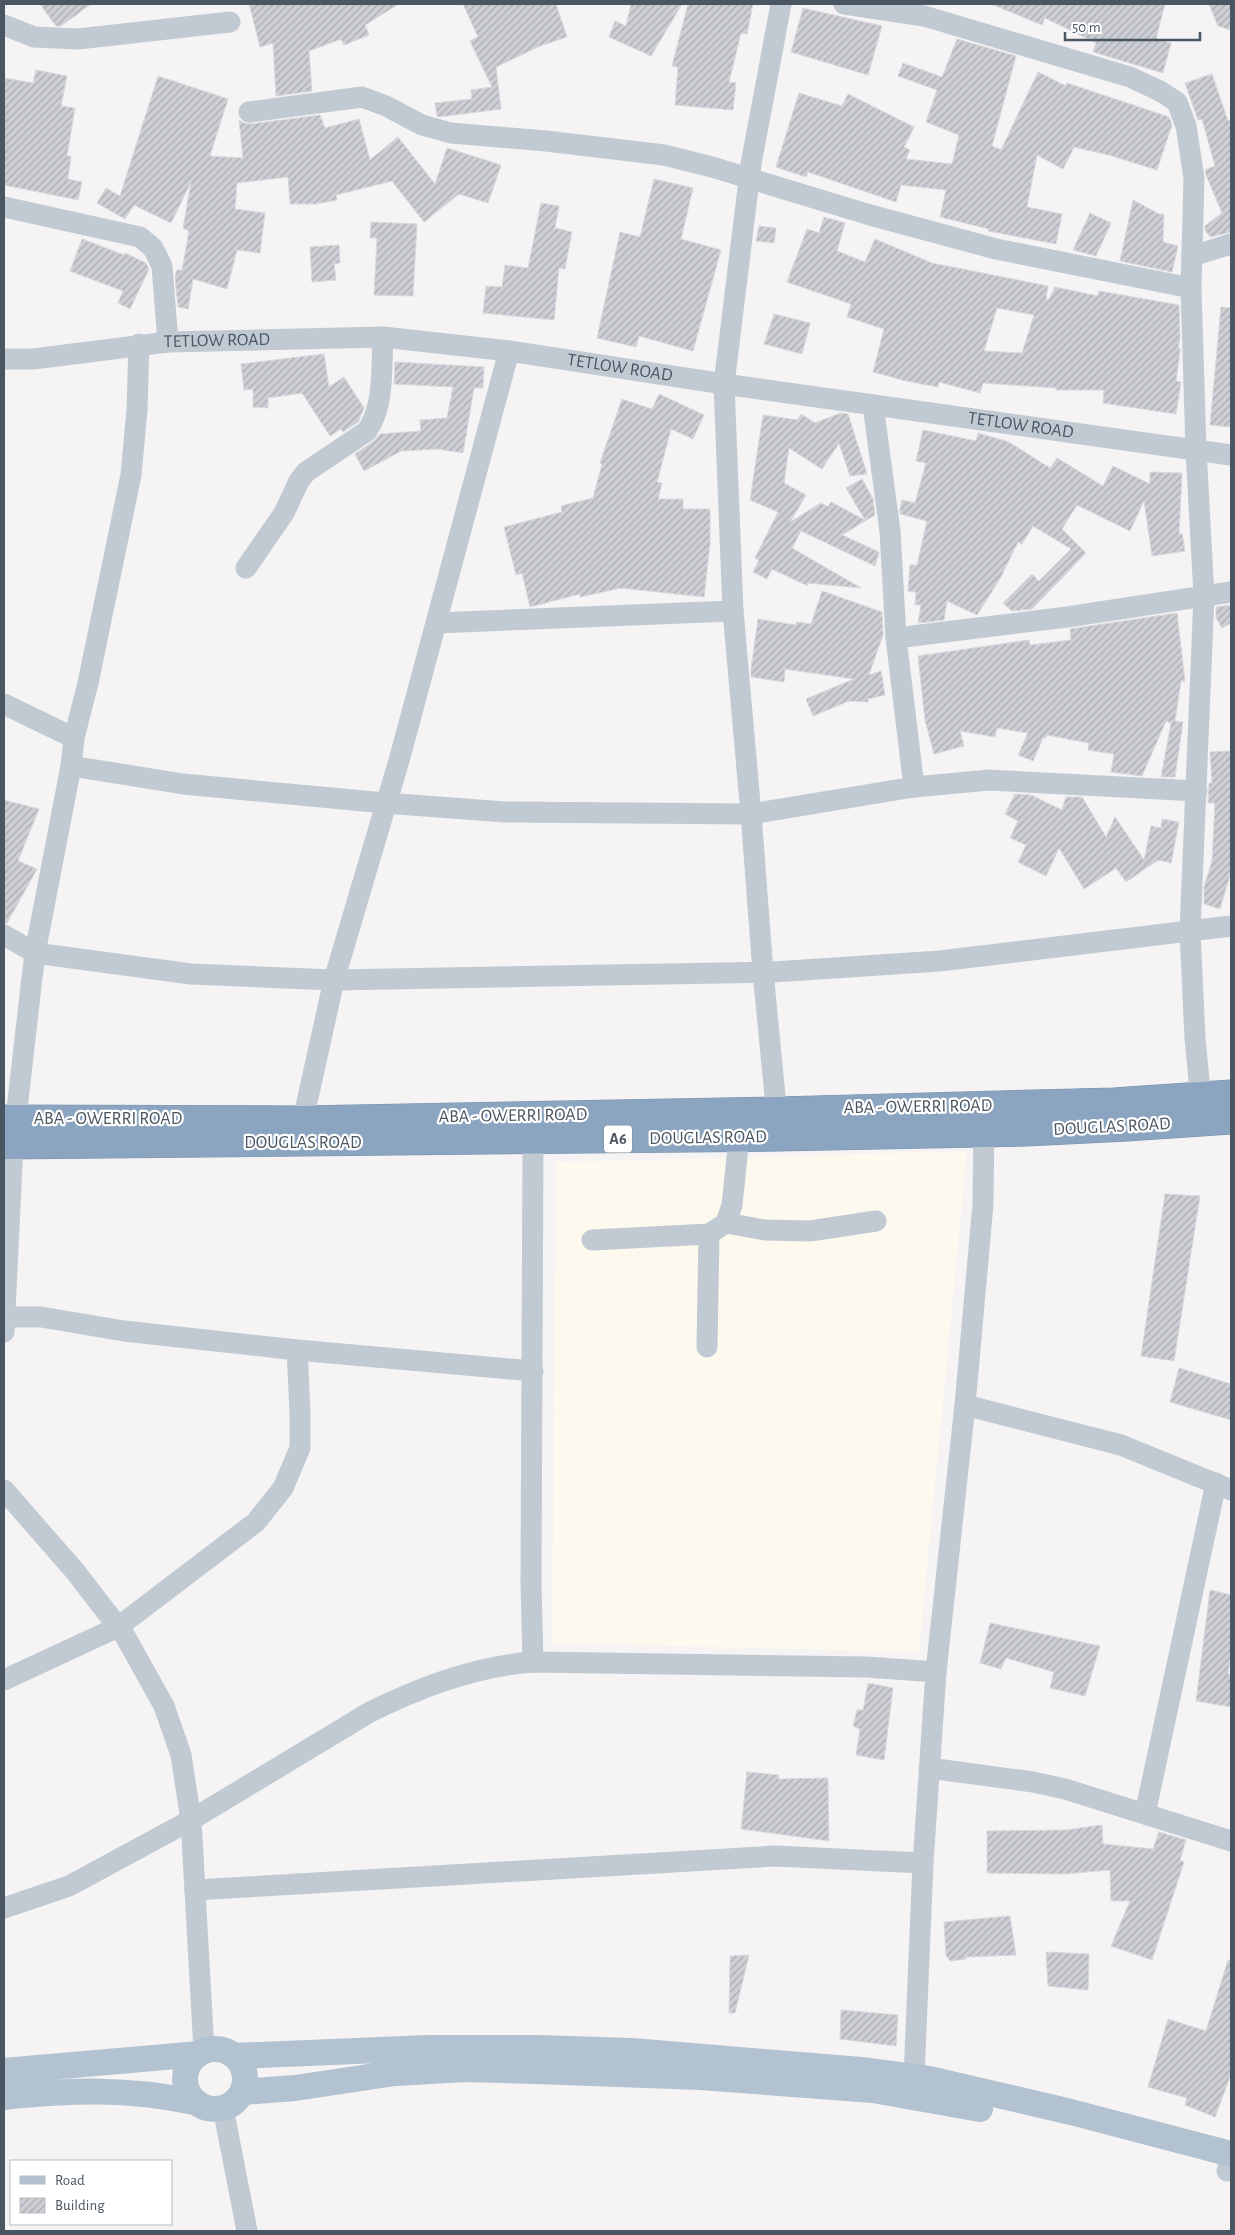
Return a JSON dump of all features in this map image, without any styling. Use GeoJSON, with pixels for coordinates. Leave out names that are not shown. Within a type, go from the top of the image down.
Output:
{"type":"FeatureCollection","features":[{"type":"Feature","properties":{"kind":"highway","name":"ABA - OWERRI ROAD"},"geometry":{"type":"LineString","coordinates":[[9,1131],[303,1120],[778,1124],[984,1106],[1114,1102],[1202,1109],[1231,1094]]}},
{"type":"Feature","properties":{"kind":"highway","name":"DOUGLAS ROAD"},"geometry":{"type":"LineString","coordinates":[[9,1131],[533,1141],[739,1138],[778,1124],[984,1132],[1127,1128],[1202,1109],[1231,1120]]}},
{"type":"Feature","properties":{"kind":"main road"},"geometry":{"type":"LineString","coordinates":[[4,2071],[220,2050],[234,2056],[408,2049],[536,2048],[632,2052],[861,2070],[1054,2125],[1230,2163]]}},
{"type":"Feature","properties":{"kind":"main road"},"geometry":{"type":"LineString","coordinates":[[194,2102],[188,2092],[185,2074],[190,2062],[202,2053]]}},
{"type":"Feature","properties":{"kind":"main road"},"geometry":{"type":"LineString","coordinates":[[233,2100],[245,2077],[240,2063],[234,2056]]}},
{"type":"Feature","properties":{"kind":"main road"},"geometry":{"type":"LineString","coordinates":[[4,2097],[66,2090],[117,2091],[157,2094],[194,2102],[211,2109],[233,2100],[295,2088],[395,2073],[465,2069],[700,2076],[873,2090],[912,2086]]}},
{"type":"Feature","properties":{"kind":"street"},"geometry":{"type":"LineString","coordinates":[[778,1124],[763,972],[733,611],[724,384],[749,178],[781,4]]}},
{"type":"Feature","properties":{"kind":"street"},"geometry":{"type":"LineString","coordinates":[[844,4],[924,16],[1130,77],[1160,91],[1177,102],[1186,126],[1194,178],[1192,288],[1196,450],[1204,596],[1190,931],[1194,1038],[1202,1109]]}},
{"type":"Feature","properties":{"kind":"street"},"geometry":{"type":"LineString","coordinates":[[4,26],[34,38],[78,39],[230,22]]}},
{"type":"Feature","properties":{"kind":"street"},"geometry":{"type":"LineString","coordinates":[[250,112],[362,97],[386,106],[422,125],[450,133],[546,141],[664,155],[712,167],[870,215],[996,249],[1192,288]]}},
{"type":"Feature","properties":{"kind":"street"},"geometry":{"type":"LineString","coordinates":[[4,208],[140,236],[153,248],[162,266],[168,342]]}},
{"type":"Feature","properties":{"kind":"street"},"geometry":{"type":"LineString","coordinates":[[1192,256],[1231,244]]}},
{"type":"Feature","properties":{"kind":"street"},"geometry":{"type":"LineString","coordinates":[[246,568],[284,514],[299,481],[306,472],[367,431],[374,421],[379,401],[383,337]]}},
{"type":"Feature","properties":{"kind":"street","name":"TETLOW ROAD"},"geometry":{"type":"LineString","coordinates":[[4,359],[33,359],[138,344],[168,342],[383,337],[509,351],[724,384],[1231,455]]}},
{"type":"Feature","properties":{"kind":"street"},"geometry":{"type":"LineString","coordinates":[[138,344],[138,410],[131,475],[88,683],[74,738],[71,766],[35,953],[9,1131],[4,1325],[41,1317],[124,1331],[296,1350],[533,1371]]}},
{"type":"Feature","properties":{"kind":"street"},"geometry":{"type":"LineString","coordinates":[[303,1120],[334,980],[400,757],[509,351]]}},
{"type":"Feature","properties":{"kind":"street"},"geometry":{"type":"LineString","coordinates":[[873,405],[890,531],[896,638],[914,787]]}},
{"type":"Feature","properties":{"kind":"street"},"geometry":{"type":"LineString","coordinates":[[896,638],[1231,592]]}},
{"type":"Feature","properties":{"kind":"street"},"geometry":{"type":"LineString","coordinates":[[436,623],[733,611]]}},
{"type":"Feature","properties":{"kind":"street"},"geometry":{"type":"LineString","coordinates":[[4,704],[74,738]]}},
{"type":"Feature","properties":{"kind":"street"},"geometry":{"type":"LineString","coordinates":[[71,766],[182,784],[505,812],[751,814],[914,787],[989,780],[1197,791]]}},
{"type":"Feature","properties":{"kind":"street"},"geometry":{"type":"LineString","coordinates":[[4,935],[35,953],[192,974],[334,980],[763,972],[940,961],[1231,926]]}},
{"type":"Feature","properties":{"kind":"street"},"geometry":{"type":"LineString","coordinates":[[912,2086],[923,1863],[936,1672],[965,1405],[983,1204],[984,1106]]}},
{"type":"Feature","properties":{"kind":"street"},"geometry":{"type":"LineString","coordinates":[[707,1347],[718,1229],[732,1205],[739,1138]]}},
{"type":"Feature","properties":{"kind":"street"},"geometry":{"type":"LineString","coordinates":[[533,1141],[533,1371],[530,1584],[533,1662]]}},
{"type":"Feature","properties":{"kind":"street"},"geometry":{"type":"LineString","coordinates":[[592,1240],[718,1229],[810,1231],[876,1221]]}},
{"type":"Feature","properties":{"kind":"street"},"geometry":{"type":"LineString","coordinates":[[4,1680],[118,1627],[256,1522],[283,1488],[300,1448],[296,1350]]}},
{"type":"Feature","properties":{"kind":"street"},"geometry":{"type":"LineString","coordinates":[[965,1405],[1121,1445],[1224,1486],[1146,1814]]}},
{"type":"Feature","properties":{"kind":"street"},"geometry":{"type":"LineString","coordinates":[[4,1490],[74,1570],[125,1636],[164,1706],[181,1755],[191,1820],[202,2053]]}},
{"type":"Feature","properties":{"kind":"street"},"geometry":{"type":"LineString","coordinates":[[4,1908],[69,1886],[191,1820],[370,1712],[390,1702],[445,1681],[503,1664],[533,1662],[866,1667],[936,1672]]}},
{"type":"Feature","properties":{"kind":"street"},"geometry":{"type":"LineString","coordinates":[[929,1768],[1033,1782],[1146,1814],[1231,1841]]}},
{"type":"Feature","properties":{"kind":"street"},"geometry":{"type":"LineString","coordinates":[[195,1890],[775,1856],[923,1863]]}},
{"type":"Feature","properties":{"kind":"street"},"geometry":{"type":"LineString","coordinates":[[233,2100],[247,2231]]}},
{"type":"Feature","properties":{"kind":"shaded area"},"geometry":{"type":"Polygon","coordinates":[[[967,1151],[919,1652],[552,1643],[556,1162],[967,1151]]]}},
{"type":"Feature","properties":{"kind":"building"},"geometry":{"type":"Polygon","coordinates":[[[40,4],[91,4],[61,26],[56,26],[40,4]]]}},
{"type":"Feature","properties":{"kind":"building"},"geometry":{"type":"Polygon","coordinates":[[[249,4],[399,4],[365,25],[369,35],[344,45],[341,39],[309,51],[312,91],[276,96],[273,43],[260,47],[249,4]]]}},
{"type":"Feature","properties":{"kind":"building"},"geometry":{"type":"Polygon","coordinates":[[[463,4],[556,4],[567,37],[540,46],[496,67],[501,109],[439,117],[437,116],[435,103],[472,99],[471,90],[492,87],[470,41],[478,37],[463,4]]]}},
{"type":"Feature","properties":{"kind":"building"},"geometry":{"type":"Polygon","coordinates":[[[631,4],[682,4],[651,56],[609,37],[615,21],[626,26],[631,4]]]}},
{"type":"Feature","properties":{"kind":"building"},"geometry":{"type":"Polygon","coordinates":[[[688,4],[753,4],[747,34],[741,33],[729,82],[736,83],[733,110],[675,105],[678,67],[672,66],[688,4]]]}},
{"type":"Feature","properties":{"kind":"building"},"geometry":{"type":"Polygon","coordinates":[[[991,4],[1165,4],[1156,39],[1171,43],[1163,73],[1093,52],[1096,43],[1045,18],[1042,25],[991,4]]]}},
{"type":"Feature","properties":{"kind":"building"},"geometry":{"type":"Polygon","coordinates":[[[1209,4],[1231,4],[1231,30],[1218,26],[1209,4]]]}},
{"type":"Feature","properties":{"kind":"building"},"geometry":{"type":"Polygon","coordinates":[[[803,8],[882,26],[868,75],[791,52],[803,8]]]}},
{"type":"Feature","properties":{"kind":"building"},"geometry":{"type":"Polygon","coordinates":[[[957,39],[1016,56],[992,146],[1001,150],[1038,72],[1066,86],[1067,83],[1169,117],[1172,125],[1157,170],[1109,155],[1074,147],[1063,169],[1037,155],[1027,207],[1062,214],[1056,244],[988,231],[989,229],[940,217],[946,190],[901,185],[896,202],[808,172],[806,177],[776,167],[799,93],[842,106],[848,94],[914,127],[904,147],[910,150],[906,159],[952,164],[959,135],[926,122],[937,90],[898,76],[903,63],[942,77],[957,39]]]}},
{"type":"Feature","properties":{"kind":"building"},"geometry":{"type":"Polygon","coordinates":[[[36,70],[67,76],[61,106],[75,108],[67,156],[71,156],[68,179],[82,182],[78,200],[4,185],[4,78],[33,83],[36,70]]]}},
{"type":"Feature","properties":{"kind":"building"},"geometry":{"type":"Polygon","coordinates":[[[1212,74],[1228,121],[1231,120],[1231,232],[1210,237],[1205,230],[1205,226],[1222,213],[1205,170],[1215,166],[1202,119],[1198,120],[1185,83],[1212,74]]]}},
{"type":"Feature","properties":{"kind":"building"},"geometry":{"type":"Polygon","coordinates":[[[158,76],[228,99],[210,156],[243,158],[239,120],[251,124],[320,115],[325,128],[359,119],[370,160],[398,137],[435,184],[447,148],[501,165],[488,203],[459,194],[424,222],[392,181],[336,195],[337,200],[316,204],[290,204],[288,177],[237,183],[235,209],[265,213],[260,253],[237,250],[227,289],[193,279],[188,309],[178,307],[175,277],[177,270],[182,270],[189,231],[183,228],[191,182],[171,223],[134,205],[125,219],[97,203],[106,188],[120,196],[158,76]]]}},
{"type":"Feature","properties":{"kind":"building"},"geometry":{"type":"Polygon","coordinates":[[[654,179],[693,188],[681,239],[721,250],[693,351],[639,336],[636,347],[597,338],[620,232],[640,237],[654,179]]]}},
{"type":"Feature","properties":{"kind":"building"},"geometry":{"type":"Polygon","coordinates":[[[1133,200],[1159,214],[1164,214],[1163,242],[1178,246],[1172,272],[1120,261],[1133,200]]]}},
{"type":"Feature","properties":{"kind":"building"},"geometry":{"type":"Polygon","coordinates":[[[541,203],[559,206],[555,228],[572,232],[565,269],[559,268],[554,320],[483,313],[486,286],[502,287],[505,265],[528,268],[541,203]]]}},
{"type":"Feature","properties":{"kind":"building"},"geometry":{"type":"Polygon","coordinates":[[[1090,213],[1111,223],[1096,256],[1073,250],[1090,213]]]}},
{"type":"Feature","properties":{"kind":"building"},"geometry":{"type":"Polygon","coordinates":[[[824,217],[845,223],[837,251],[865,262],[875,239],[932,263],[1048,286],[1046,299],[1049,300],[1055,287],[1098,296],[1099,291],[1179,305],[1180,338],[1178,348],[1180,348],[1180,352],[1176,381],[1181,382],[1176,414],[1103,403],[1104,390],[1056,390],[1056,388],[983,383],[980,393],[939,382],[938,387],[873,372],[884,329],[847,317],[851,304],[787,282],[807,229],[819,233],[824,217]],[[997,308],[984,351],[1022,353],[1034,315],[997,308]]]}},
{"type":"Feature","properties":{"kind":"building"},"geometry":{"type":"Polygon","coordinates":[[[371,222],[417,224],[413,296],[374,295],[377,238],[370,238],[371,222]]]}},
{"type":"Feature","properties":{"kind":"building"},"geometry":{"type":"Polygon","coordinates":[[[759,226],[776,228],[774,243],[756,241],[759,226]]]}},
{"type":"Feature","properties":{"kind":"building"},"geometry":{"type":"Polygon","coordinates":[[[82,239],[124,255],[125,253],[146,263],[149,269],[130,309],[118,303],[123,291],[70,271],[82,239]]]}},
{"type":"Feature","properties":{"kind":"building"},"geometry":{"type":"Polygon","coordinates":[[[339,245],[340,263],[334,264],[336,280],[312,282],[310,247],[339,245]]]}},
{"type":"Feature","properties":{"kind":"building"},"geometry":{"type":"Polygon","coordinates":[[[1221,307],[1231,308],[1231,427],[1210,425],[1221,307]]]}},
{"type":"Feature","properties":{"kind":"building"},"geometry":{"type":"Polygon","coordinates":[[[774,314],[810,323],[802,354],[764,344],[774,314]]]}},
{"type":"Feature","properties":{"kind":"building"},"geometry":{"type":"Polygon","coordinates":[[[324,354],[329,387],[344,377],[364,408],[358,422],[343,432],[341,429],[330,436],[302,393],[268,398],[268,408],[253,407],[253,389],[244,390],[241,364],[324,354]]]}},
{"type":"Feature","properties":{"kind":"building"},"geometry":{"type":"Polygon","coordinates":[[[395,362],[484,367],[483,388],[474,388],[463,453],[438,449],[401,451],[364,471],[355,454],[374,441],[380,434],[421,431],[420,420],[447,418],[453,387],[394,384],[395,362]]]}},
{"type":"Feature","properties":{"kind":"building"},"geometry":{"type":"Polygon","coordinates":[[[659,394],[704,415],[693,439],[671,429],[657,482],[662,483],[658,499],[683,499],[683,509],[710,509],[710,544],[704,597],[621,588],[580,597],[580,594],[530,607],[522,573],[516,575],[504,527],[562,512],[561,506],[593,498],[602,464],[600,463],[622,399],[652,409],[659,394]]]}},
{"type":"Feature","properties":{"kind":"building"},"geometry":{"type":"Polygon","coordinates":[[[841,413],[848,414],[867,474],[850,476],[839,443],[822,469],[789,448],[784,483],[806,495],[790,522],[821,503],[828,507],[831,502],[865,520],[846,488],[862,479],[873,499],[875,515],[842,535],[879,552],[875,566],[801,531],[792,548],[861,588],[808,583],[808,586],[772,569],[767,579],[753,572],[759,560],[755,558],[778,512],[750,500],[763,415],[798,420],[801,414],[815,423],[841,413]]]}},
{"type":"Feature","properties":{"kind":"building"},"geometry":{"type":"Polygon","coordinates":[[[923,430],[976,441],[978,433],[1009,442],[1050,468],[1057,458],[1103,486],[1113,466],[1150,484],[1150,472],[1182,473],[1179,534],[1182,533],[1185,551],[1152,556],[1144,501],[1130,531],[1077,505],[1062,529],[1086,553],[1032,609],[1012,611],[1003,603],[1032,574],[1039,581],[1071,549],[1033,526],[1022,544],[1018,542],[1001,577],[977,615],[947,601],[944,620],[918,623],[921,605],[915,605],[916,592],[908,591],[910,565],[917,565],[927,521],[900,514],[900,509],[902,500],[915,503],[926,463],[916,461],[923,430]]]}},
{"type":"Feature","properties":{"kind":"building"},"geometry":{"type":"Polygon","coordinates":[[[822,591],[882,612],[883,635],[869,675],[881,671],[885,695],[868,699],[868,702],[849,701],[813,716],[806,699],[854,679],[785,669],[784,682],[751,677],[751,669],[758,619],[796,625],[796,622],[811,624],[822,591]]]}},
{"type":"Feature","properties":{"kind":"building"},"geometry":{"type":"Polygon","coordinates":[[[1231,605],[1231,623],[1222,628],[1216,618],[1216,607],[1231,605]]]}},
{"type":"Feature","properties":{"kind":"building"},"geometry":{"type":"Polygon","coordinates":[[[1177,613],[1185,681],[1181,681],[1175,721],[1183,722],[1175,777],[1161,777],[1171,723],[1166,721],[1142,776],[1111,772],[1114,754],[1088,750],[1089,743],[1046,735],[1033,761],[1018,755],[1028,733],[997,728],[995,737],[960,731],[964,746],[934,754],[925,720],[918,656],[1029,640],[1030,645],[1071,640],[1070,629],[1177,613]]]}},
{"type":"Feature","properties":{"kind":"building"},"geometry":{"type":"Polygon","coordinates":[[[1231,751],[1231,872],[1220,909],[1204,904],[1204,887],[1212,861],[1215,803],[1208,803],[1209,783],[1212,783],[1210,752],[1231,751]]]}},
{"type":"Feature","properties":{"kind":"building"},"geometry":{"type":"Polygon","coordinates":[[[1015,794],[1031,795],[1062,810],[1066,797],[1082,797],[1106,837],[1115,817],[1144,860],[1151,826],[1161,828],[1162,819],[1179,822],[1171,863],[1158,860],[1126,882],[1116,868],[1084,889],[1059,848],[1046,876],[1018,862],[1026,845],[1010,838],[1018,821],[1005,814],[1015,794]]]}},
{"type":"Feature","properties":{"kind":"building"},"geometry":{"type":"Polygon","coordinates":[[[4,800],[39,809],[18,861],[37,869],[7,923],[4,923],[4,800]]]}},
{"type":"Feature","properties":{"kind":"building"},"geometry":{"type":"Polygon","coordinates":[[[1165,1194],[1200,1196],[1174,1361],[1141,1356],[1165,1194]]]}},
{"type":"Feature","properties":{"kind":"building"},"geometry":{"type":"Polygon","coordinates":[[[1179,1368],[1231,1384],[1231,1420],[1170,1402],[1179,1368]]]}},
{"type":"Feature","properties":{"kind":"building"},"geometry":{"type":"Polygon","coordinates":[[[1210,1590],[1231,1595],[1231,1654],[1228,1674],[1231,1675],[1231,1707],[1196,1701],[1210,1590]]]}},
{"type":"Feature","properties":{"kind":"building"},"geometry":{"type":"Polygon","coordinates":[[[990,1623],[1100,1646],[1085,1696],[1050,1688],[1054,1672],[1006,1658],[1001,1669],[980,1663],[990,1623]]]}},
{"type":"Feature","properties":{"kind":"building"},"geometry":{"type":"Polygon","coordinates":[[[868,1683],[893,1688],[884,1760],[856,1755],[860,1729],[853,1726],[857,1710],[863,1710],[868,1683]]]}},
{"type":"Feature","properties":{"kind":"building"},"geometry":{"type":"Polygon","coordinates":[[[747,1772],[779,1775],[778,1779],[828,1778],[829,1841],[741,1829],[747,1772]]]}},
{"type":"Feature","properties":{"kind":"building"},"geometry":{"type":"Polygon","coordinates":[[[1102,1825],[1103,1844],[1153,1849],[1159,1832],[1186,1840],[1180,1860],[1184,1862],[1152,1960],[1111,1946],[1130,1901],[1111,1901],[1110,1870],[1064,1874],[987,1873],[987,1831],[1066,1830],[1102,1825]]]}},
{"type":"Feature","properties":{"kind":"building"},"geometry":{"type":"Polygon","coordinates":[[[1010,1916],[1016,1955],[966,1957],[966,1959],[950,1961],[946,1955],[944,1922],[1010,1916]]]}},
{"type":"Feature","properties":{"kind":"building"},"geometry":{"type":"Polygon","coordinates":[[[1046,1952],[1089,1954],[1088,1990],[1048,1986],[1046,1952]]]}},
{"type":"Feature","properties":{"kind":"building"},"geometry":{"type":"Polygon","coordinates":[[[749,1955],[735,2013],[729,2013],[730,1956],[749,1955]]]}},
{"type":"Feature","properties":{"kind":"building"},"geometry":{"type":"Polygon","coordinates":[[[1228,1960],[1231,1961],[1231,2074],[1215,2117],[1185,2105],[1187,2098],[1148,2087],[1168,2019],[1206,2031],[1228,1960]]]}},
{"type":"Feature","properties":{"kind":"building"},"geometry":{"type":"Polygon","coordinates":[[[841,2010],[898,2015],[896,2046],[840,2039],[841,2010]]]}}]}
